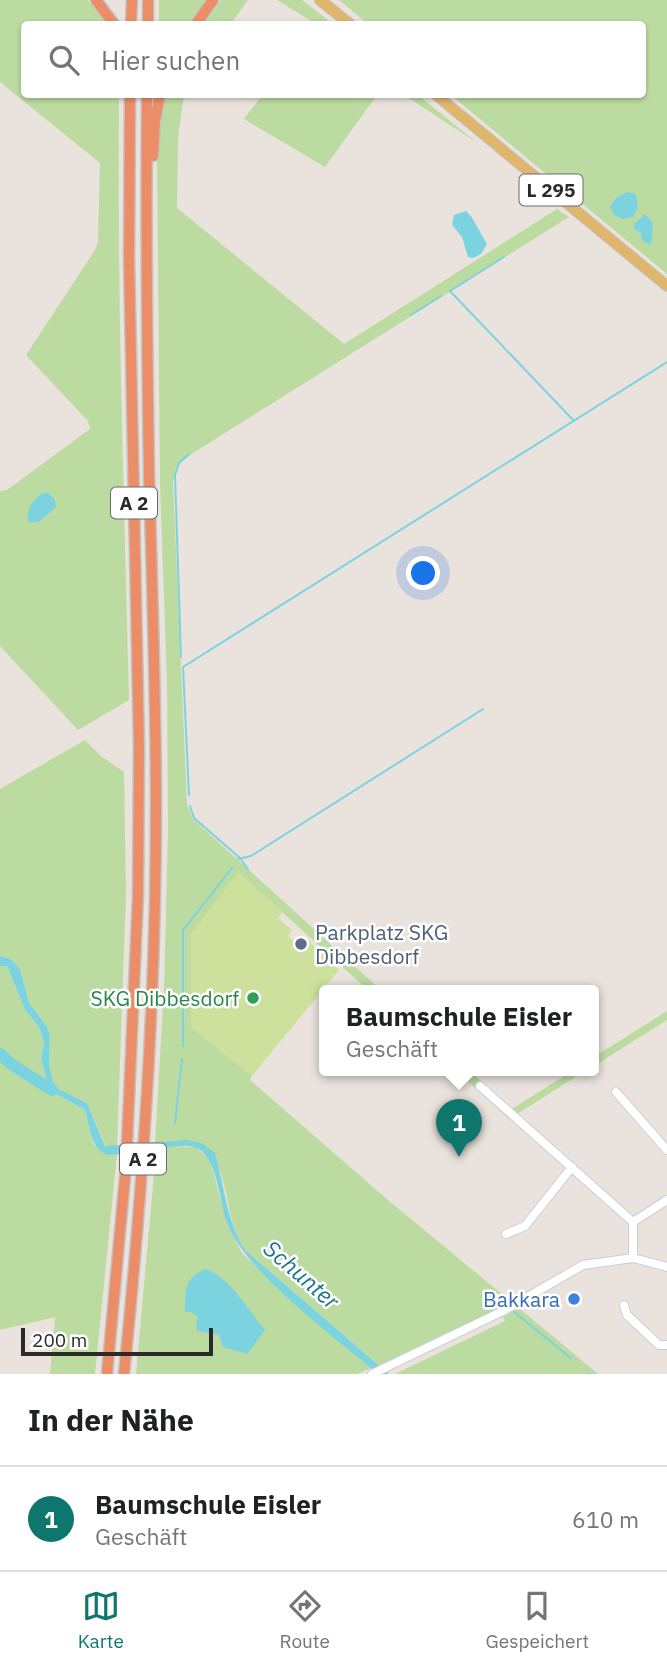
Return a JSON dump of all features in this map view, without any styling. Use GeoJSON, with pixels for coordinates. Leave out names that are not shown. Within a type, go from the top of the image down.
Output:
{"type":"FeatureCollection","features":[{"type":"Feature","properties":{"kind":"highway"},"geometry":{"type":"LineString","coordinates":[[96,0],[112,21]]}},
{"type":"Feature","properties":{"kind":"highway"},"geometry":{"type":"LineString","coordinates":[[131,21],[132,0]]}},
{"type":"Feature","properties":{"kind":"highway"},"geometry":{"type":"LineString","coordinates":[[148,0],[148,21]]}},
{"type":"Feature","properties":{"kind":"highway"},"geometry":{"type":"LineString","coordinates":[[199,21],[213,0]]}},
{"type":"Feature","properties":{"kind":"highway","name":"A 2"},"geometry":{"type":"LineString","coordinates":[[107,1373],[121,1242],[138,924],[140,791],[131,376],[130,98]]}},
{"type":"Feature","properties":{"kind":"highway","name":"A 2"},"geometry":{"type":"LineString","coordinates":[[124,1374],[149,1077],[156,811],[148,375],[147,98]]}},
{"type":"Feature","properties":{"kind":"highway"},"geometry":{"type":"LineString","coordinates":[[146,172],[154,156],[155,121],[159,98]]}},
{"type":"Feature","properties":{"kind":"main road"},"geometry":{"type":"LineString","coordinates":[[320,0],[346,21]]}},
{"type":"Feature","properties":{"kind":"main road","name":"L 295"},"geometry":{"type":"LineString","coordinates":[[440,98],[667,286]]}},
{"type":"Feature","properties":{"kind":"street"},"geometry":{"type":"LineString","coordinates":[[480,1086],[633,1222],[633,1258]]}},
{"type":"Feature","properties":{"kind":"street"},"geometry":{"type":"LineString","coordinates":[[616,1091],[667,1150]]}},
{"type":"Feature","properties":{"kind":"street"},"geometry":{"type":"LineString","coordinates":[[506,1234],[526,1226],[572,1167]]}},
{"type":"Feature","properties":{"kind":"street"},"geometry":{"type":"LineString","coordinates":[[633,1222],[667,1200]]}},
{"type":"Feature","properties":{"kind":"street"},"geometry":{"type":"LineString","coordinates":[[372,1374],[503,1311],[583,1265],[633,1258],[667,1267]]}},
{"type":"Feature","properties":{"kind":"street"},"geometry":{"type":"LineString","coordinates":[[624,1304],[627,1315],[660,1345],[667,1345]]}},
{"type":"Feature","properties":{"kind":"green space"},"geometry":{"type":"Polygon","coordinates":[[[0,0],[88,0],[105,21],[21,21],[21,98],[119,98],[120,321],[129,700],[78,730],[0,646],[0,491],[7,490],[90,429],[88,421],[26,355],[95,250],[98,241],[100,163],[0,82],[0,0]]]}},
{"type":"Feature","properties":{"kind":"green space"},"geometry":{"type":"Polygon","coordinates":[[[159,0],[207,0],[193,21],[159,21],[159,0]]]}},
{"type":"Feature","properties":{"kind":"green space"},"geometry":{"type":"Polygon","coordinates":[[[221,0],[248,0],[233,21],[206,21],[221,0]]]}},
{"type":"Feature","properties":{"kind":"green space"},"geometry":{"type":"Polygon","coordinates":[[[277,0],[302,0],[329,21],[311,21],[277,0]]]}},
{"type":"Feature","properties":{"kind":"green space"},"geometry":{"type":"Polygon","coordinates":[[[339,0],[667,0],[667,274],[455,98],[646,98],[646,21],[364,21],[339,0]]]}},
{"type":"Feature","properties":{"kind":"green space"},"geometry":{"type":"Polygon","coordinates":[[[164,98],[183,98],[178,138],[177,208],[344,344],[557,209],[569,217],[193,453],[178,465],[173,481],[187,804],[193,819],[375,985],[362,985],[238,872],[191,1027],[252,1076],[250,1080],[388,1200],[509,1300],[489,1313],[379,1365],[245,1250],[232,1222],[219,1167],[202,1143],[155,1143],[164,989],[168,831],[167,682],[160,484],[157,159],[160,116],[164,98]]]}},
{"type":"Feature","properties":{"kind":"green space"},"geometry":{"type":"Polygon","coordinates":[[[260,98],[375,98],[325,167],[244,119],[260,98]]]}},
{"type":"Feature","properties":{"kind":"green space"},"geometry":{"type":"Polygon","coordinates":[[[409,98],[422,98],[476,142],[409,98]]]}},
{"type":"Feature","properties":{"kind":"green space"},"geometry":{"type":"Polygon","coordinates":[[[85,740],[101,756],[124,772],[126,894],[117,1146],[106,1147],[87,1103],[59,1089],[53,1083],[49,1065],[50,1035],[46,1025],[29,1003],[20,969],[11,959],[0,956],[0,789],[85,740]]]}},
{"type":"Feature","properties":{"kind":"green space","name":"SKG Dibbesdorf"},"geometry":{"type":"Polygon","coordinates":[[[238,872],[283,912],[278,918],[292,930],[288,936],[301,947],[308,940],[339,970],[327,985],[319,985],[319,994],[252,1076],[191,1027],[191,934],[238,872]]]}},
{"type":"Feature","properties":{"kind":"green space"},"geometry":{"type":"Polygon","coordinates":[[[0,966],[7,966],[25,1010],[39,1027],[44,1043],[41,1058],[49,1090],[85,1110],[94,1145],[109,1155],[117,1154],[95,1374],[50,1374],[55,1317],[0,1330],[0,966]]]}},
{"type":"Feature","properties":{"kind":"green space"},"geometry":{"type":"Polygon","coordinates":[[[667,1011],[667,1020],[599,1063],[599,1054],[667,1011]]]}},
{"type":"Feature","properties":{"kind":"green space"},"geometry":{"type":"Polygon","coordinates":[[[462,1076],[476,1076],[512,1109],[564,1076],[577,1076],[509,1119],[462,1076]]]}},
{"type":"Feature","properties":{"kind":"green space"},"geometry":{"type":"Polygon","coordinates":[[[174,1146],[195,1147],[210,1159],[227,1224],[242,1253],[300,1308],[371,1368],[357,1374],[136,1374],[156,1151],[174,1146]]]}},
{"type":"Feature","properties":{"kind":"green space"},"geometry":{"type":"Polygon","coordinates":[[[519,1308],[598,1374],[395,1374],[505,1321],[503,1317],[519,1308]]]}},
{"type":"Feature","properties":{"kind":"water"},"geometry":{"type":"Polygon","coordinates":[[[627,192],[636,194],[638,207],[633,217],[623,219],[614,215],[610,206],[617,197],[627,192]]]}},
{"type":"Feature","properties":{"kind":"water"},"geometry":{"type":"Polygon","coordinates":[[[466,211],[487,244],[481,254],[473,258],[468,257],[462,237],[452,225],[454,215],[466,211]]]}},
{"type":"Feature","properties":{"kind":"water"},"geometry":{"type":"Polygon","coordinates":[[[645,214],[653,223],[651,245],[642,241],[641,233],[634,229],[634,224],[645,214]]]}},
{"type":"Feature","properties":{"kind":"water"},"geometry":{"type":"Polygon","coordinates":[[[44,493],[48,493],[55,500],[56,507],[40,521],[29,523],[31,505],[44,493]]]}},
{"type":"Feature","properties":{"kind":"water"},"geometry":{"type":"Polygon","coordinates":[[[0,956],[11,959],[20,969],[29,1003],[46,1025],[50,1035],[49,1065],[53,1082],[59,1089],[87,1103],[105,1146],[187,1140],[202,1143],[215,1153],[230,1216],[245,1250],[389,1374],[378,1374],[294,1304],[253,1263],[227,1223],[213,1169],[202,1151],[183,1146],[109,1155],[98,1149],[85,1110],[49,1090],[41,1058],[44,1043],[39,1027],[25,1010],[7,966],[0,966],[0,956]]]}},
{"type":"Feature","properties":{"kind":"water"},"geometry":{"type":"Polygon","coordinates":[[[205,1269],[223,1279],[265,1330],[247,1354],[223,1347],[219,1335],[197,1331],[198,1317],[185,1311],[189,1281],[205,1269]]]}},
{"type":"Feature","properties":{"kind":"waterway"},"geometry":{"type":"LineString","coordinates":[[504,257],[450,291],[574,421]]}},
{"type":"Feature","properties":{"kind":"waterway"},"geometry":{"type":"LineString","coordinates":[[411,315],[441,296]]}},
{"type":"Feature","properties":{"kind":"waterway"},"geometry":{"type":"LineString","coordinates":[[189,795],[183,667],[667,362]]}},
{"type":"Feature","properties":{"kind":"waterway"},"geometry":{"type":"LineString","coordinates":[[181,657],[175,475],[179,463],[189,454]]}},
{"type":"Feature","properties":{"kind":"waterway"},"geometry":{"type":"LineString","coordinates":[[238,859],[251,856],[483,709]]}},
{"type":"Feature","properties":{"kind":"waterway"},"geometry":{"type":"LineString","coordinates":[[190,806],[194,818],[240,858],[248,869]]}},
{"type":"Feature","properties":{"kind":"waterway"},"geometry":{"type":"LineString","coordinates":[[183,1046],[183,930],[232,868]]}},
{"type":"Feature","properties":{"kind":"waterway"},"geometry":{"type":"LineString","coordinates":[[0,1054],[52,1090]]}},
{"type":"Feature","properties":{"kind":"waterway"},"geometry":{"type":"LineString","coordinates":[[175,1123],[182,1059]]}},
{"type":"Feature","properties":{"kind":"waterway"},"geometry":{"type":"LineString","coordinates":[[497,1299],[502,1303]]}},
{"type":"Feature","properties":{"kind":"waterway"},"geometry":{"type":"LineString","coordinates":[[514,1312],[571,1358]]}},
{"type":"Feature","properties":{"kind":"place","name":"Parkplatz SKG Dibbesdorf"},"geometry":{"type":"Point","coordinates":[301,944]}},
{"type":"Feature","properties":{"kind":"place","name":"SKG Dibbesdorf"},"geometry":{"type":"Point","coordinates":[253,998]}},
{"type":"Feature","properties":{"kind":"place","name":"Baumschule Eisler"},"geometry":{"type":"Point","coordinates":[459,1157]}},
{"type":"Feature","properties":{"kind":"place","name":"Bakkara"},"geometry":{"type":"Point","coordinates":[574,1299]}},
{"type":"Feature","properties":{"kind":"water label","name":"Schunter"},"geometry":{"type":"Point","coordinates":[302,1274]}}]}
